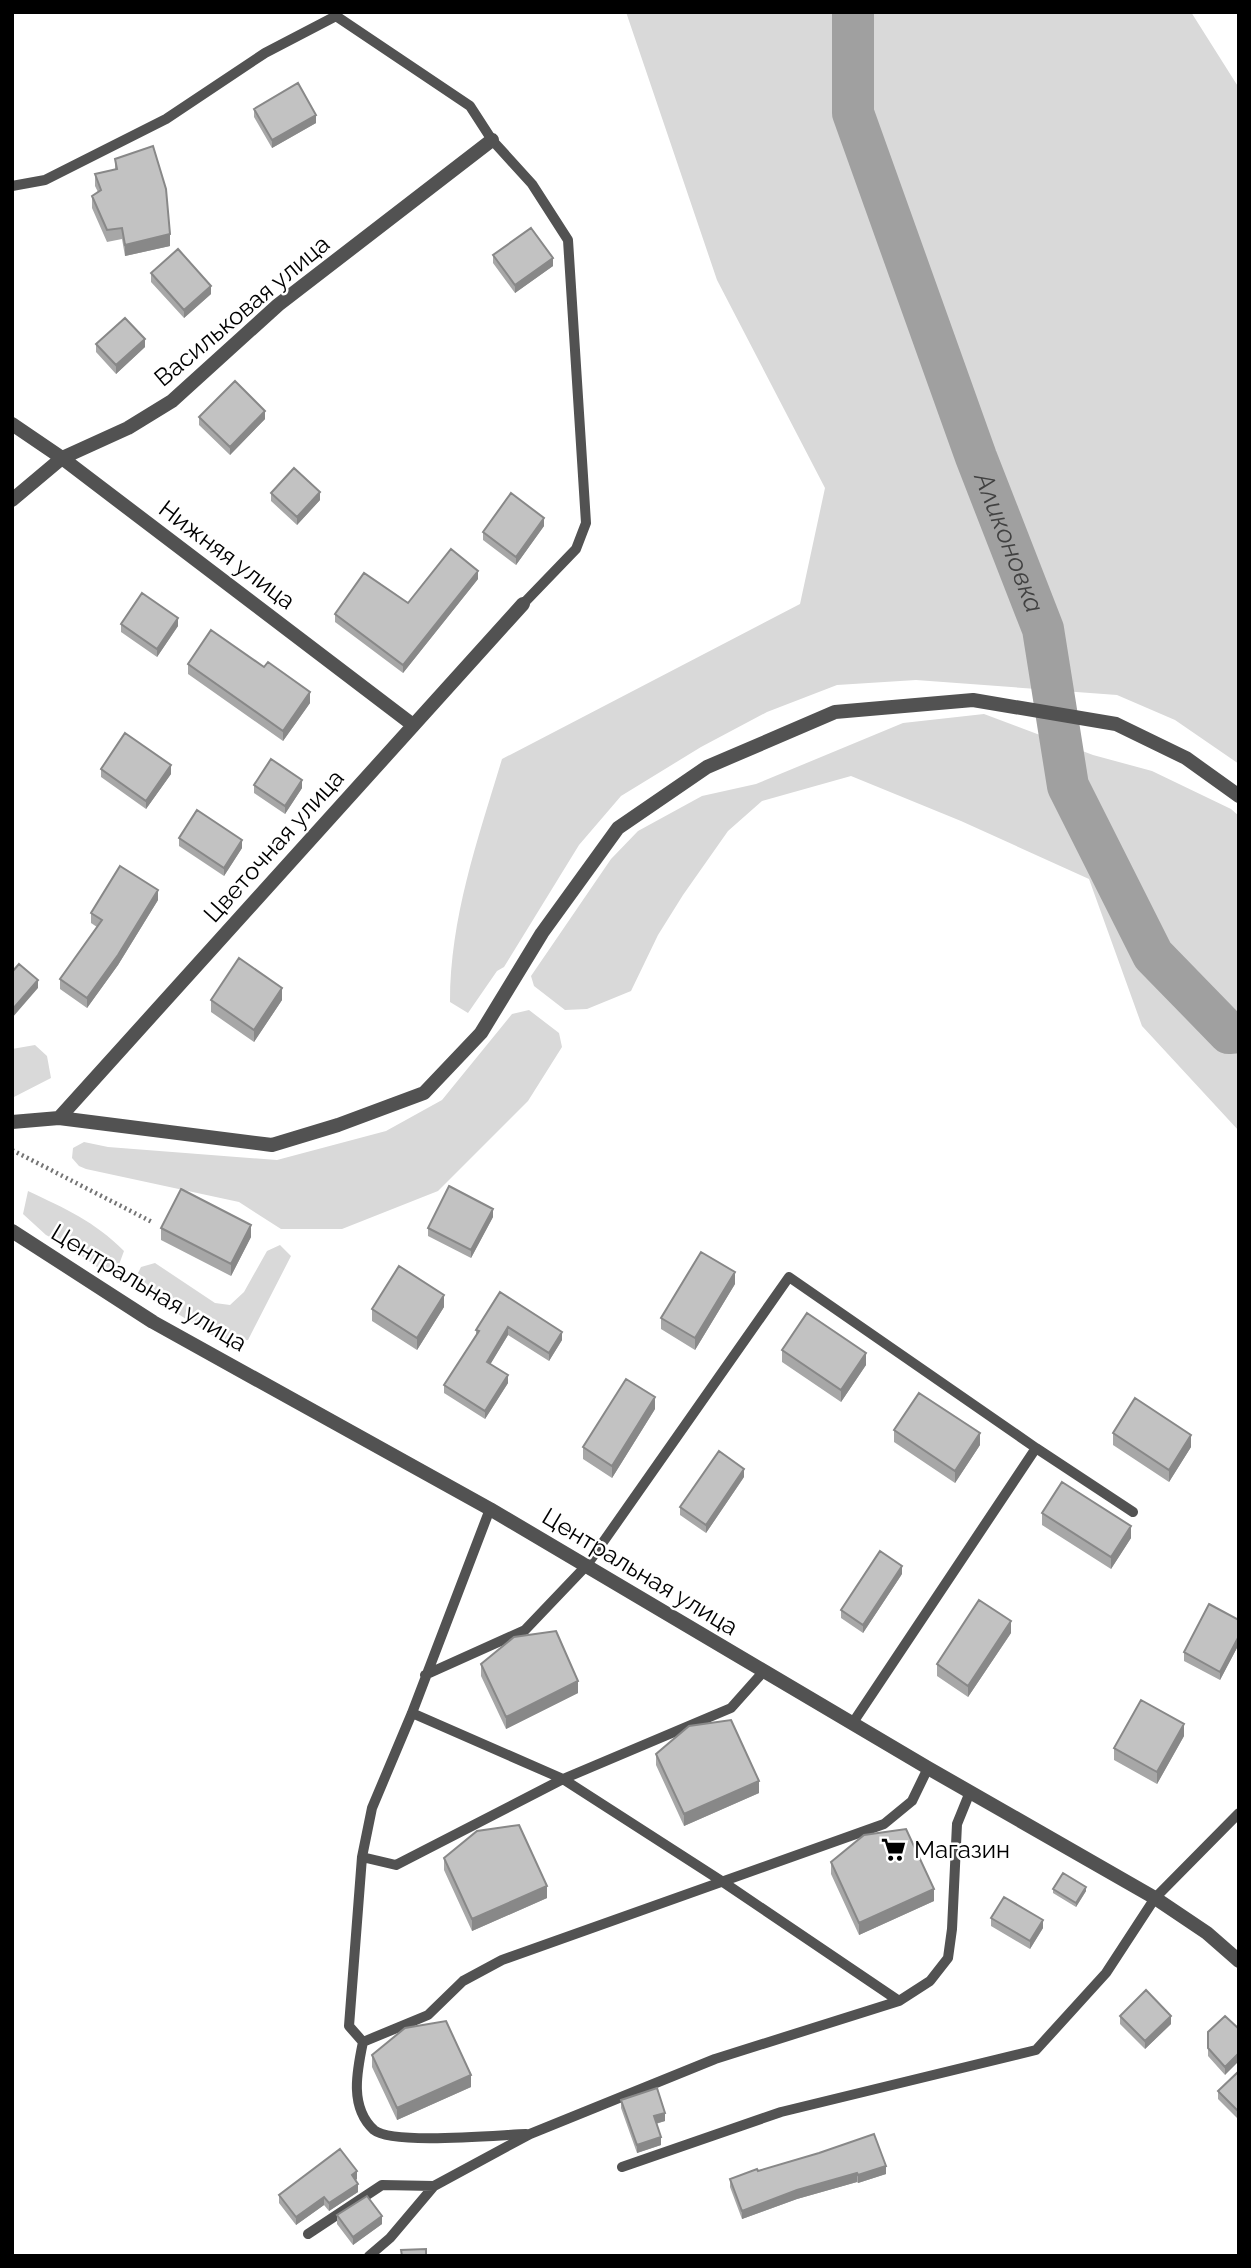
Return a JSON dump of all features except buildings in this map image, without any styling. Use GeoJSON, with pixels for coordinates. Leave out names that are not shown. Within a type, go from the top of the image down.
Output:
{"type":"FeatureCollection","features":[{"type":"Feature","properties":{"kind":"street","name":"Васильковая улица"},"geometry":{"type":"LineString","coordinates":[[12,500],[62,458],[128,428],[172,401],[278,305],[492,140]]}},
{"type":"Feature","properties":{"kind":"street","name":"Нижняя улица"},"geometry":{"type":"LineString","coordinates":[[12,424],[62,458],[413,725]]}},
{"type":"Feature","properties":{"kind":"street","name":"Цветочная улица"},"geometry":{"type":"LineString","coordinates":[[59,1118],[523,604]]}},
{"type":"Feature","properties":{"kind":"street"},"geometry":{"type":"LineString","coordinates":[[12,1122],[59,1118],[272,1145],[338,1125],[424,1093],[481,1033],[542,933],[618,828],[707,767],[835,712],[973,700],[1116,724],[1186,758],[1239,796]]}},
{"type":"Feature","properties":{"kind":"street","name":"Центральная улица"},"geometry":{"type":"LineString","coordinates":[[12,1231],[153,1322],[490,1509],[763,1672],[1155,1898],[1207,1933],[1239,1961]]}},
{"type":"Feature","properties":{"kind":"lane"},"geometry":{"type":"LineString","coordinates":[[12,186],[45,180],[166,119],[265,53],[336,16],[470,106],[492,140],[532,184],[568,240],[586,523],[576,549],[523,604]]}},
{"type":"Feature","properties":{"kind":"lane"},"geometry":{"type":"LineString","coordinates":[[425,1675],[525,1630],[587,1565],[789,1277],[1133,1512]]}},
{"type":"Feature","properties":{"kind":"lane"},"geometry":{"type":"LineString","coordinates":[[852,1724],[1036,1448]]}},
{"type":"Feature","properties":{"kind":"lane"},"geometry":{"type":"LineString","coordinates":[[363,2042],[349,2026],[362,1857],[372,1808],[412,1713],[490,1509]]}},
{"type":"Feature","properties":{"kind":"lane"},"geometry":{"type":"LineString","coordinates":[[362,1857],[396,1865],[563,1779],[731,1708],[763,1672]]}},
{"type":"Feature","properties":{"kind":"lane"},"geometry":{"type":"LineString","coordinates":[[412,1713],[563,1779],[723,1882],[899,2001]]}},
{"type":"Feature","properties":{"kind":"lane"},"geometry":{"type":"LineString","coordinates":[[363,2042],[428,2015],[463,1982],[502,1960],[884,1824],[912,1801],[928,1768]]}},
{"type":"Feature","properties":{"kind":"lane"},"geometry":{"type":"LineString","coordinates":[[369,2256],[390,2238],[434,2186],[530,2134],[715,2059],[899,2001],[930,1981],[948,1958],[957,1824],[970,1792]]}},
{"type":"Feature","properties":{"kind":"lane"},"geometry":{"type":"LineString","coordinates":[[622,2167],[781,2112],[1036,2050],[1106,1973],[1155,1898],[1239,1814]]}},
{"type":"Feature","properties":{"kind":"lane"},"geometry":{"type":"LineString","coordinates":[[363,2042],[355,2078],[360,2109],[375,2131],[401,2138],[530,2134]]}},
{"type":"Feature","properties":{"kind":"lane"},"geometry":{"type":"LineString","coordinates":[[309,2234],[383,2185],[434,2186]]}},
{"type":"Feature","properties":{"kind":"path"},"geometry":{"type":"LineString","coordinates":[[12,1150],[152,1222]]}},
{"type":"Feature","properties":{"kind":"shaded area"},"geometry":{"type":"Polygon","coordinates":[[[626,12],[1191,12],[1239,88],[1239,764],[1175,720],[1117,695],[916,680],[837,685],[767,712],[701,747],[621,796],[579,845],[504,967],[497,971],[468,1013],[450,1002],[455,939],[467,879],[502,759],[800,604],[825,488],[717,280],[626,12]]]}},
{"type":"Feature","properties":{"kind":"shaded area"},"geometry":{"type":"Polygon","coordinates":[[[984,714],[1093,755],[1152,771],[1231,809],[1239,816],[1239,1131],[1142,1026],[1089,879],[961,821],[851,776],[762,801],[728,831],[658,935],[631,991],[587,1009],[565,1010],[534,986],[531,976],[611,859],[638,831],[702,796],[756,784],[903,723],[984,714]]]}},
{"type":"Feature","properties":{"kind":"shaded area"},"geometry":{"type":"Polygon","coordinates":[[[529,1010],[559,1033],[562,1047],[528,1101],[438,1191],[342,1229],[281,1229],[239,1202],[86,1169],[72,1158],[73,1148],[84,1142],[108,1147],[277,1160],[386,1131],[442,1100],[512,1014],[529,1010]]]}},
{"type":"Feature","properties":{"kind":"shaded area"},"geometry":{"type":"Polygon","coordinates":[[[35,1045],[47,1056],[51,1078],[12,1098],[12,1049],[35,1045]]]}},
{"type":"Feature","properties":{"kind":"shaded area"},"geometry":{"type":"Polygon","coordinates":[[[28,1191],[79,1216],[113,1241],[124,1251],[117,1270],[97,1267],[46,1235],[23,1214],[28,1191]]]}},
{"type":"Feature","properties":{"kind":"shaded area"},"geometry":{"type":"Polygon","coordinates":[[[280,1245],[291,1256],[248,1340],[224,1343],[145,1293],[135,1279],[141,1267],[155,1263],[215,1303],[230,1305],[244,1292],[267,1251],[280,1245]]]}},
{"type":"Feature","properties":{"kind":"waterway","name":"Аликоновка"},"geometry":{"type":"LineString","coordinates":[[853,12],[853,113],[976,457],[1043,629],[1068,786],[1153,955],[1229,1033],[1239,1032]]}},
{"type":"Feature","properties":{"kind":"place","name":"Магазин"},"geometry":{"type":"Point","coordinates":[894,1850]}}]}
